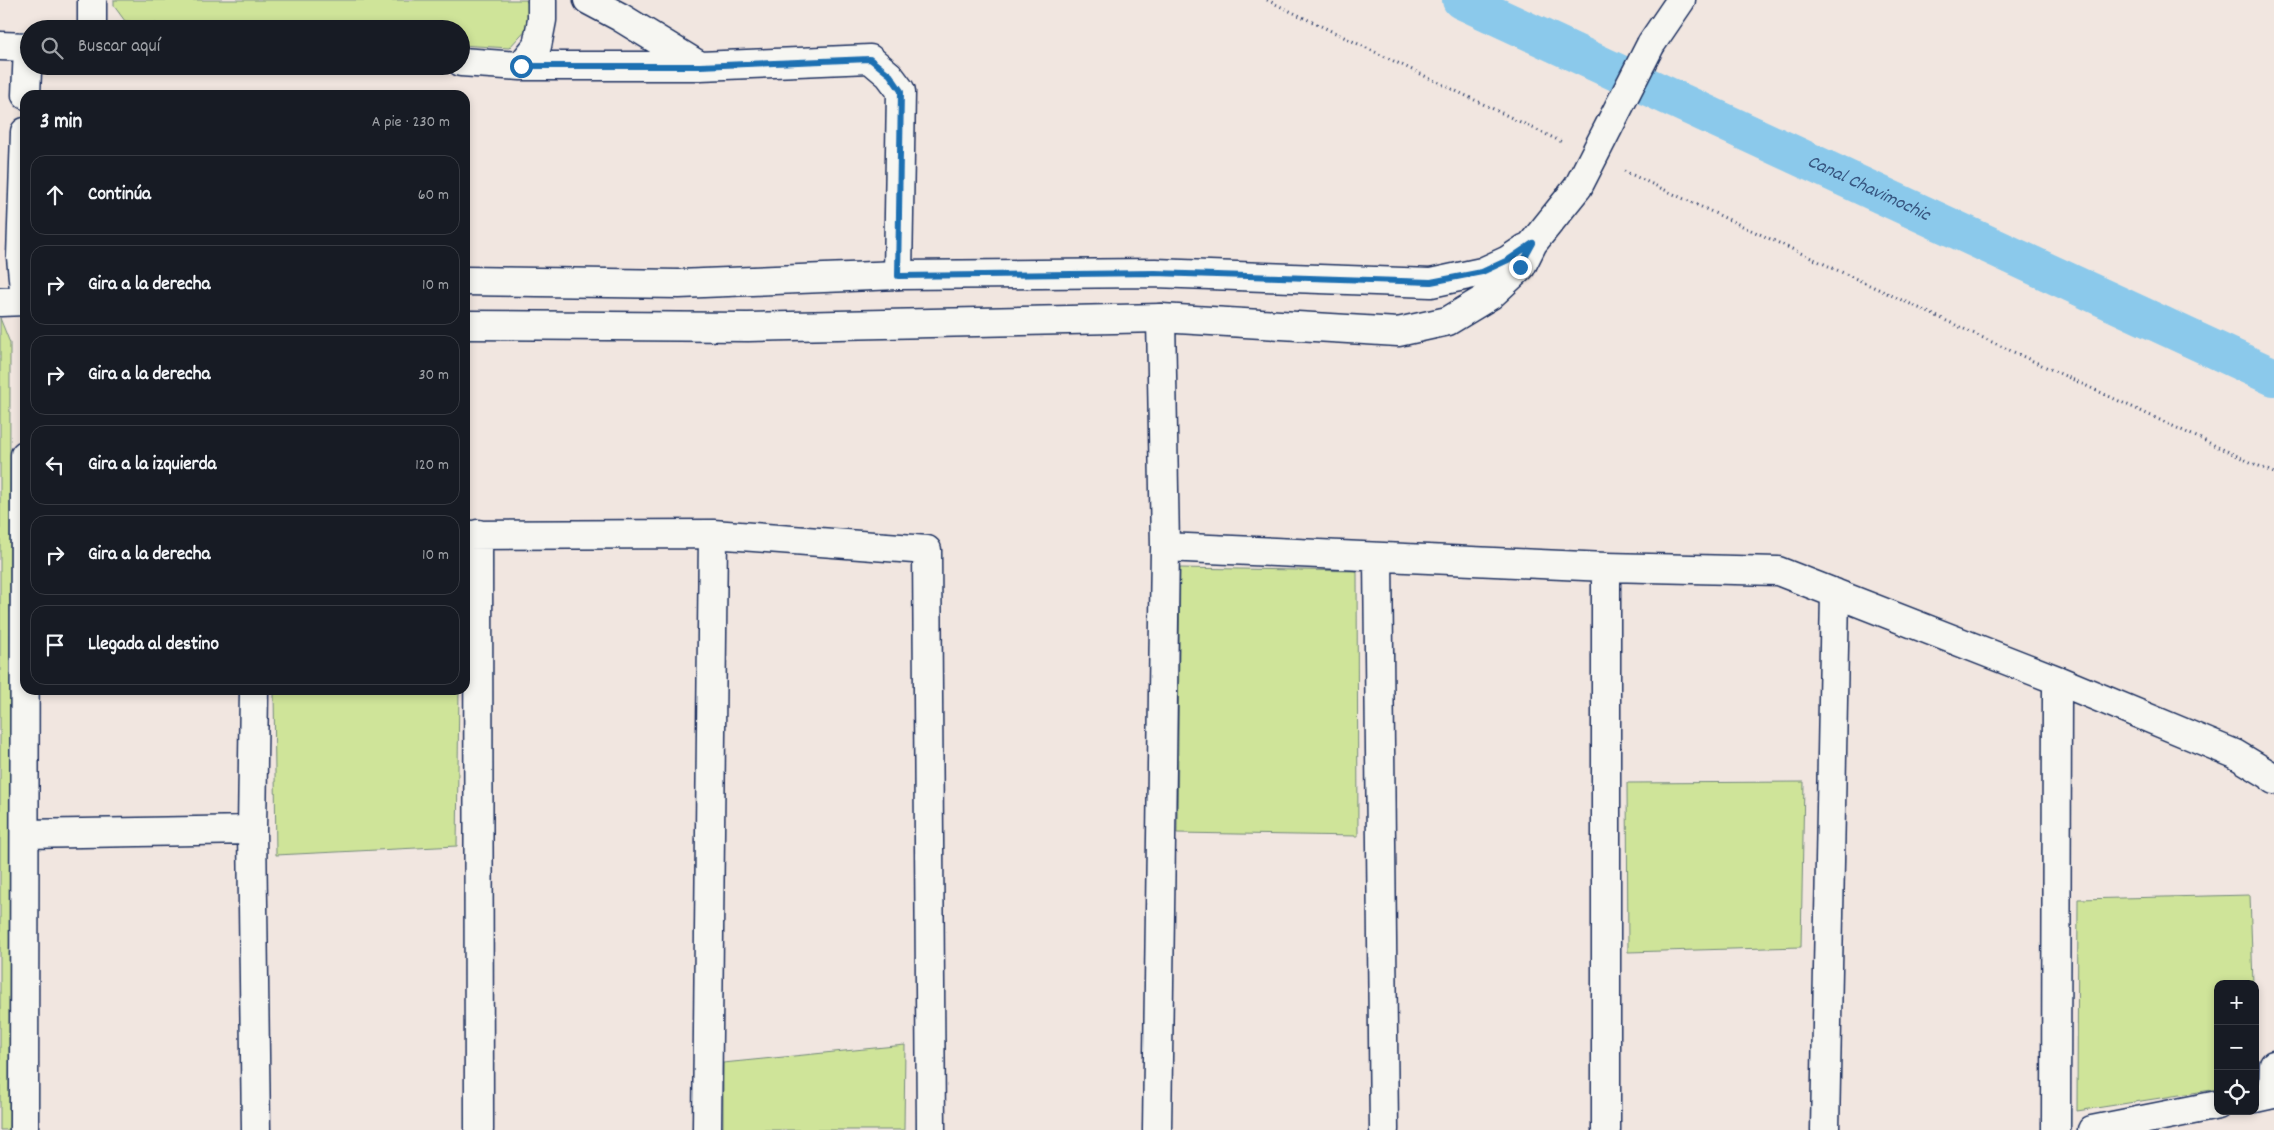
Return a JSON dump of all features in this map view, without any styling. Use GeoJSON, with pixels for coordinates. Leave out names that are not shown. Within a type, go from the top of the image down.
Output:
{"type":"FeatureCollection","features":[{"type":"Feature","properties":{"kind":"street"},"geometry":{"type":"LineString","coordinates":[[92,0],[92,20]]}},
{"type":"Feature","properties":{"kind":"street"},"geometry":{"type":"LineString","coordinates":[[521,66],[537,46],[542,20],[542,0]]}},
{"type":"Feature","properties":{"kind":"street"},"geometry":{"type":"LineString","coordinates":[[588,0],[620,17],[700,66]]}},
{"type":"Feature","properties":{"kind":"street"},"geometry":{"type":"LineString","coordinates":[[470,325],[748,326],[1161,318],[1398,332],[1448,320],[1491,295],[1520,267],[1533,243],[1578,187],[1652,44],[1681,0]]}},
{"type":"Feature","properties":{"kind":"street"},"geometry":{"type":"LineString","coordinates":[[0,46],[20,47]]}},
{"type":"Feature","properties":{"kind":"street"},"geometry":{"type":"LineString","coordinates":[[470,63],[521,66],[700,66],[870,59],[890,75],[901,91],[898,276]]}},
{"type":"Feature","properties":{"kind":"street"},"geometry":{"type":"LineString","coordinates":[[26,90],[27,75]]}},
{"type":"Feature","properties":{"kind":"street"},"geometry":{"type":"LineString","coordinates":[[20,194],[15,257],[20,278]]}},
{"type":"Feature","properties":{"kind":"street"},"geometry":{"type":"LineString","coordinates":[[470,281],[679,284],[898,276],[1155,273],[1431,282],[1482,272],[1508,260],[1533,243]]}},
{"type":"Feature","properties":{"kind":"street"},"geometry":{"type":"LineString","coordinates":[[0,302],[20,300]]}},
{"type":"Feature","properties":{"kind":"street"},"geometry":{"type":"LineString","coordinates":[[1157,1130],[1164,547],[1161,318]]}},
{"type":"Feature","properties":{"kind":"street"},"geometry":{"type":"LineString","coordinates":[[478,1130],[472,534],[712,534],[927,550],[932,1130]]}},
{"type":"Feature","properties":{"kind":"street"},"geometry":{"type":"LineString","coordinates":[[707,1130],[712,534]]}},
{"type":"Feature","properties":{"kind":"street"},"geometry":{"type":"LineString","coordinates":[[1164,547],[1606,566],[1778,571],[2057,680],[2235,754],[2273,776],[2274,780]]}},
{"type":"Feature","properties":{"kind":"street"},"geometry":{"type":"LineString","coordinates":[[1378,557],[1384,1130]]}},
{"type":"Feature","properties":{"kind":"street"},"geometry":{"type":"LineString","coordinates":[[1606,566],[1606,1130]]}},
{"type":"Feature","properties":{"kind":"street"},"geometry":{"type":"LineString","coordinates":[[1825,1130],[1835,593]]}},
{"type":"Feature","properties":{"kind":"street"},"geometry":{"type":"LineString","coordinates":[[2056,1130],[2057,680]]}},
{"type":"Feature","properties":{"kind":"street"},"geometry":{"type":"LineString","coordinates":[[24,1130],[25,695]]}},
{"type":"Feature","properties":{"kind":"street"},"geometry":{"type":"LineString","coordinates":[[254,695],[252,830],[256,1130]]}},
{"type":"Feature","properties":{"kind":"street"},"geometry":{"type":"LineString","coordinates":[[25,834],[252,830]]}},
{"type":"Feature","properties":{"kind":"street"},"geometry":{"type":"LineString","coordinates":[[2259,1097],[2273,1094],[2274,1065]]}},
{"type":"Feature","properties":{"kind":"street"},"geometry":{"type":"LineString","coordinates":[[2092,1130],[2214,1106]]}},
{"type":"Feature","properties":{"kind":"path"},"geometry":{"type":"LineString","coordinates":[[1267,0],[1564,144]]}},
{"type":"Feature","properties":{"kind":"path"},"geometry":{"type":"LineString","coordinates":[[1618,169],[2274,473]]}},
{"type":"Feature","properties":{"kind":"green space"},"geometry":{"type":"Polygon","coordinates":[[[114,0],[526,0],[529,6],[530,25],[509,48],[470,46],[470,20],[124,20],[114,6],[114,0]]]}},
{"type":"Feature","properties":{"kind":"green space"},"geometry":{"type":"Polygon","coordinates":[[[0,318],[10,343],[9,1130],[0,1130],[0,318]]]}},
{"type":"Feature","properties":{"kind":"green space"},"geometry":{"type":"Polygon","coordinates":[[[1180,568],[1357,571],[1358,836],[1177,833],[1180,568]]]}},
{"type":"Feature","properties":{"kind":"green space"},"geometry":{"type":"Polygon","coordinates":[[[274,695],[459,695],[457,846],[276,855],[274,695]]]}},
{"type":"Feature","properties":{"kind":"green space"},"geometry":{"type":"Polygon","coordinates":[[[1804,782],[1801,947],[1628,952],[1627,783],[1804,782]]]}},
{"type":"Feature","properties":{"kind":"green space"},"geometry":{"type":"Polygon","coordinates":[[[2250,895],[2253,980],[2214,980],[2214,1090],[2077,1111],[2078,899],[2250,895]]]}},
{"type":"Feature","properties":{"kind":"green space"},"geometry":{"type":"Polygon","coordinates":[[[905,1045],[904,1130],[723,1130],[723,1063],[905,1045]]]}},
{"type":"Feature","properties":{"kind":"waterway","name":"Canal Chavimochic"},"geometry":{"type":"LineString","coordinates":[[1461,0],[2274,377]]}},
{"type":"Feature","properties":{"kind":"route"},"geometry":{"type":"LineString","coordinates":[[521,66],[700,66],[870,59],[890,75],[901,91],[898,276],[1155,273],[1431,282],[1482,272],[1508,260],[1533,243],[1520,267]]}}]}
